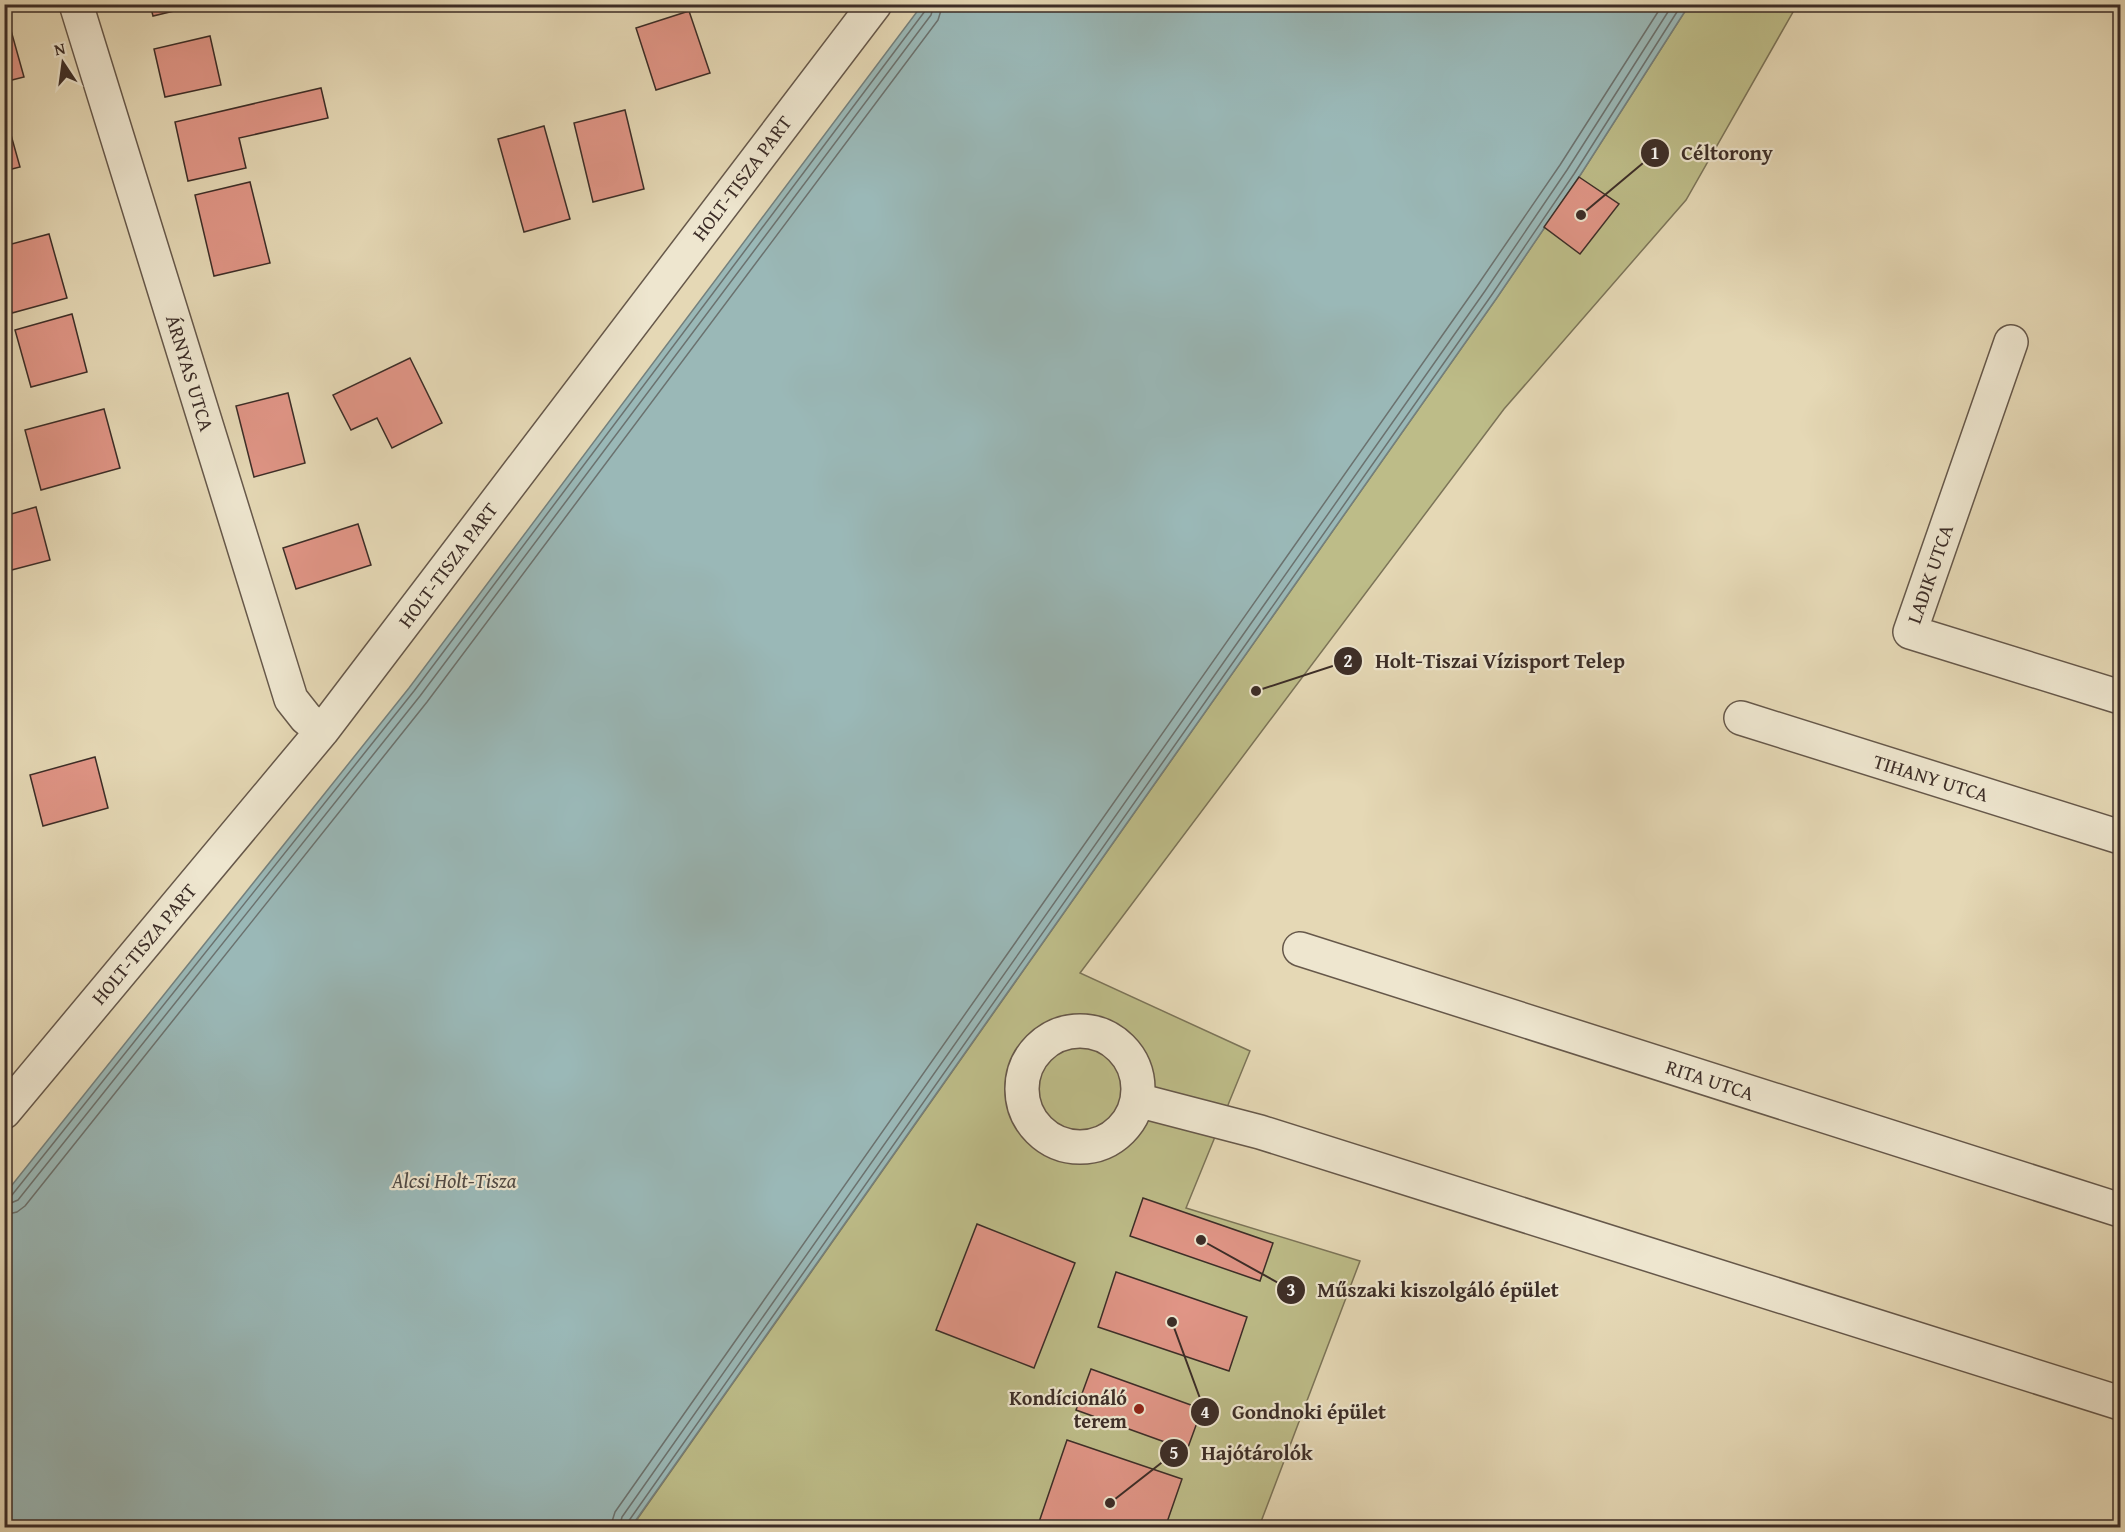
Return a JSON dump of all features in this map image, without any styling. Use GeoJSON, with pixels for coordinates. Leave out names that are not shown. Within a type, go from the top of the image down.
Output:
{"type":"FeatureCollection","features":[{"type":"Feature","properties":{"kind":"street","name":"ÁRNYAS UTCA"},"geometry":{"type":"LineString","coordinates":[[76,4],[291,699],[306,718],[322,730]]}},
{"type":"Feature","properties":{"kind":"street","name":"HOLT-TISZA PART"},"geometry":{"type":"LineString","coordinates":[[4,1112],[322,730],[875,4]]}},
{"type":"Feature","properties":{"kind":"street","name":"LADIK UTCA"},"geometry":{"type":"LineString","coordinates":[[2011,342],[1910,632],[2121,697]]}},
{"type":"Feature","properties":{"kind":"street","name":"TIHANY UTCA"},"geometry":{"type":"LineString","coordinates":[[1741,718],[2121,837]]}},
{"type":"Feature","properties":{"kind":"street","name":"RITA UTCA"},"geometry":{"type":"LineString","coordinates":[[1300,949],[2121,1210]]}},
{"type":"Feature","properties":{"kind":"street"},"geometry":{"type":"LineString","coordinates":[[1137,1100],[1260,1132],[2121,1403]]}},
{"type":"Feature","properties":{"kind":"shaded area"},"geometry":{"type":"Polygon","coordinates":[[[1689,5],[1797,5],[1686,200],[1504,409],[1080,973],[1250,1051],[1186,1208],[1360,1261],[1259,1527],[631,1528],[1496,299],[1579,177],[1689,5]]]}},
{"type":"Feature","properties":{"kind":"water","name":"Alcsi Holt-Tisza"},"geometry":{"type":"Polygon","coordinates":[[[922,5],[1689,5],[1579,177],[1496,299],[631,1527],[5,1527],[4,1195],[409,688],[922,5]]]}},
{"type":"Feature","properties":{"kind":"building"},"geometry":{"type":"Polygon","coordinates":[[[150,4],[203,4],[153,16],[150,4]]]}},
{"type":"Feature","properties":{"kind":"building"},"geometry":{"type":"Polygon","coordinates":[[[4,10],[24,77],[4,82],[4,10]]]}},
{"type":"Feature","properties":{"kind":"building"},"geometry":{"type":"Polygon","coordinates":[[[689,11],[710,73],[656,90],[636,28],[689,11]]]}},
{"type":"Feature","properties":{"kind":"building"},"geometry":{"type":"Polygon","coordinates":[[[210,36],[221,85],[165,97],[154,49],[210,36]]]}},
{"type":"Feature","properties":{"kind":"building"},"geometry":{"type":"Polygon","coordinates":[[[321,88],[328,118],[239,138],[246,168],[188,181],[175,122],[321,88]]]}},
{"type":"Feature","properties":{"kind":"building"},"geometry":{"type":"Polygon","coordinates":[[[4,110],[20,167],[4,171],[4,110]]]}},
{"type":"Feature","properties":{"kind":"building"},"geometry":{"type":"Polygon","coordinates":[[[625,110],[644,189],[593,202],[574,123],[625,110]]]}},
{"type":"Feature","properties":{"kind":"building"},"geometry":{"type":"Polygon","coordinates":[[[544,126],[570,219],[524,232],[498,139],[544,126]]]}},
{"type":"Feature","properties":{"kind":"building"},"geometry":{"type":"Polygon","coordinates":[[[1579,177],[1619,204],[1580,254],[1544,227],[1579,177]]]}},
{"type":"Feature","properties":{"kind":"building"},"geometry":{"type":"Polygon","coordinates":[[[250,182],[270,263],[214,276],[195,195],[250,182]]]}},
{"type":"Feature","properties":{"kind":"building"},"geometry":{"type":"Polygon","coordinates":[[[49,234],[67,298],[12,313],[4,285],[4,246],[49,234]]]}},
{"type":"Feature","properties":{"kind":"building"},"geometry":{"type":"Polygon","coordinates":[[[72,314],[87,372],[31,387],[15,330],[72,314]]]}},
{"type":"Feature","properties":{"kind":"building"},"geometry":{"type":"Polygon","coordinates":[[[410,358],[442,423],[392,448],[377,418],[351,430],[333,395],[410,358]]]}},
{"type":"Feature","properties":{"kind":"building"},"geometry":{"type":"Polygon","coordinates":[[[288,393],[305,463],[254,477],[236,406],[288,393]]]}},
{"type":"Feature","properties":{"kind":"building"},"geometry":{"type":"Polygon","coordinates":[[[104,409],[120,468],[41,490],[25,430],[104,409]]]}},
{"type":"Feature","properties":{"kind":"building"},"geometry":{"type":"Polygon","coordinates":[[[36,507],[50,560],[4,572],[4,516],[36,507]]]}},
{"type":"Feature","properties":{"kind":"building"},"geometry":{"type":"Polygon","coordinates":[[[358,524],[371,565],[296,589],[283,548],[358,524]]]}},
{"type":"Feature","properties":{"kind":"building"},"geometry":{"type":"Polygon","coordinates":[[[95,757],[108,808],[43,826],[30,775],[95,757]]]}},
{"type":"Feature","properties":{"kind":"building"},"geometry":{"type":"Polygon","coordinates":[[[1143,1198],[1273,1243],[1260,1281],[1130,1236],[1143,1198]]]}},
{"type":"Feature","properties":{"kind":"building"},"geometry":{"type":"Polygon","coordinates":[[[977,1224],[1075,1263],[1034,1368],[936,1330],[977,1224]]]}},
{"type":"Feature","properties":{"kind":"building"},"geometry":{"type":"Polygon","coordinates":[[[1116,1272],[1247,1317],[1229,1371],[1098,1327],[1116,1272]]]}},
{"type":"Feature","properties":{"kind":"building","name":"Kondícionáló terem"},"geometry":{"type":"Polygon","coordinates":[[[1091,1369],[1202,1409],[1187,1450],[1076,1410],[1091,1369]]]}},
{"type":"Feature","properties":{"kind":"building"},"geometry":{"type":"Polygon","coordinates":[[[1067,1440],[1182,1479],[1165,1528],[1037,1528],[1067,1440]]]}},
{"type":"Feature","properties":{"kind":"place","name":"Céltorony"},"geometry":{"type":"Point","coordinates":[1581,215]}},
{"type":"Feature","properties":{"kind":"place","name":"Holt-Tiszai Vízisport Telep"},"geometry":{"type":"Point","coordinates":[1256,691]}},
{"type":"Feature","properties":{"kind":"place","name":"Műszaki kiszolgáló épület"},"geometry":{"type":"Point","coordinates":[1201,1240]}},
{"type":"Feature","properties":{"kind":"place","name":"Gondnoki épület"},"geometry":{"type":"Point","coordinates":[1172,1322]}},
{"type":"Feature","properties":{"kind":"place","name":"Kondícionáló terem"},"geometry":{"type":"Point","coordinates":[1139,1409]}},
{"type":"Feature","properties":{"kind":"place","name":"Hajótárolók"},"geometry":{"type":"Point","coordinates":[1110,1503]}}]}
